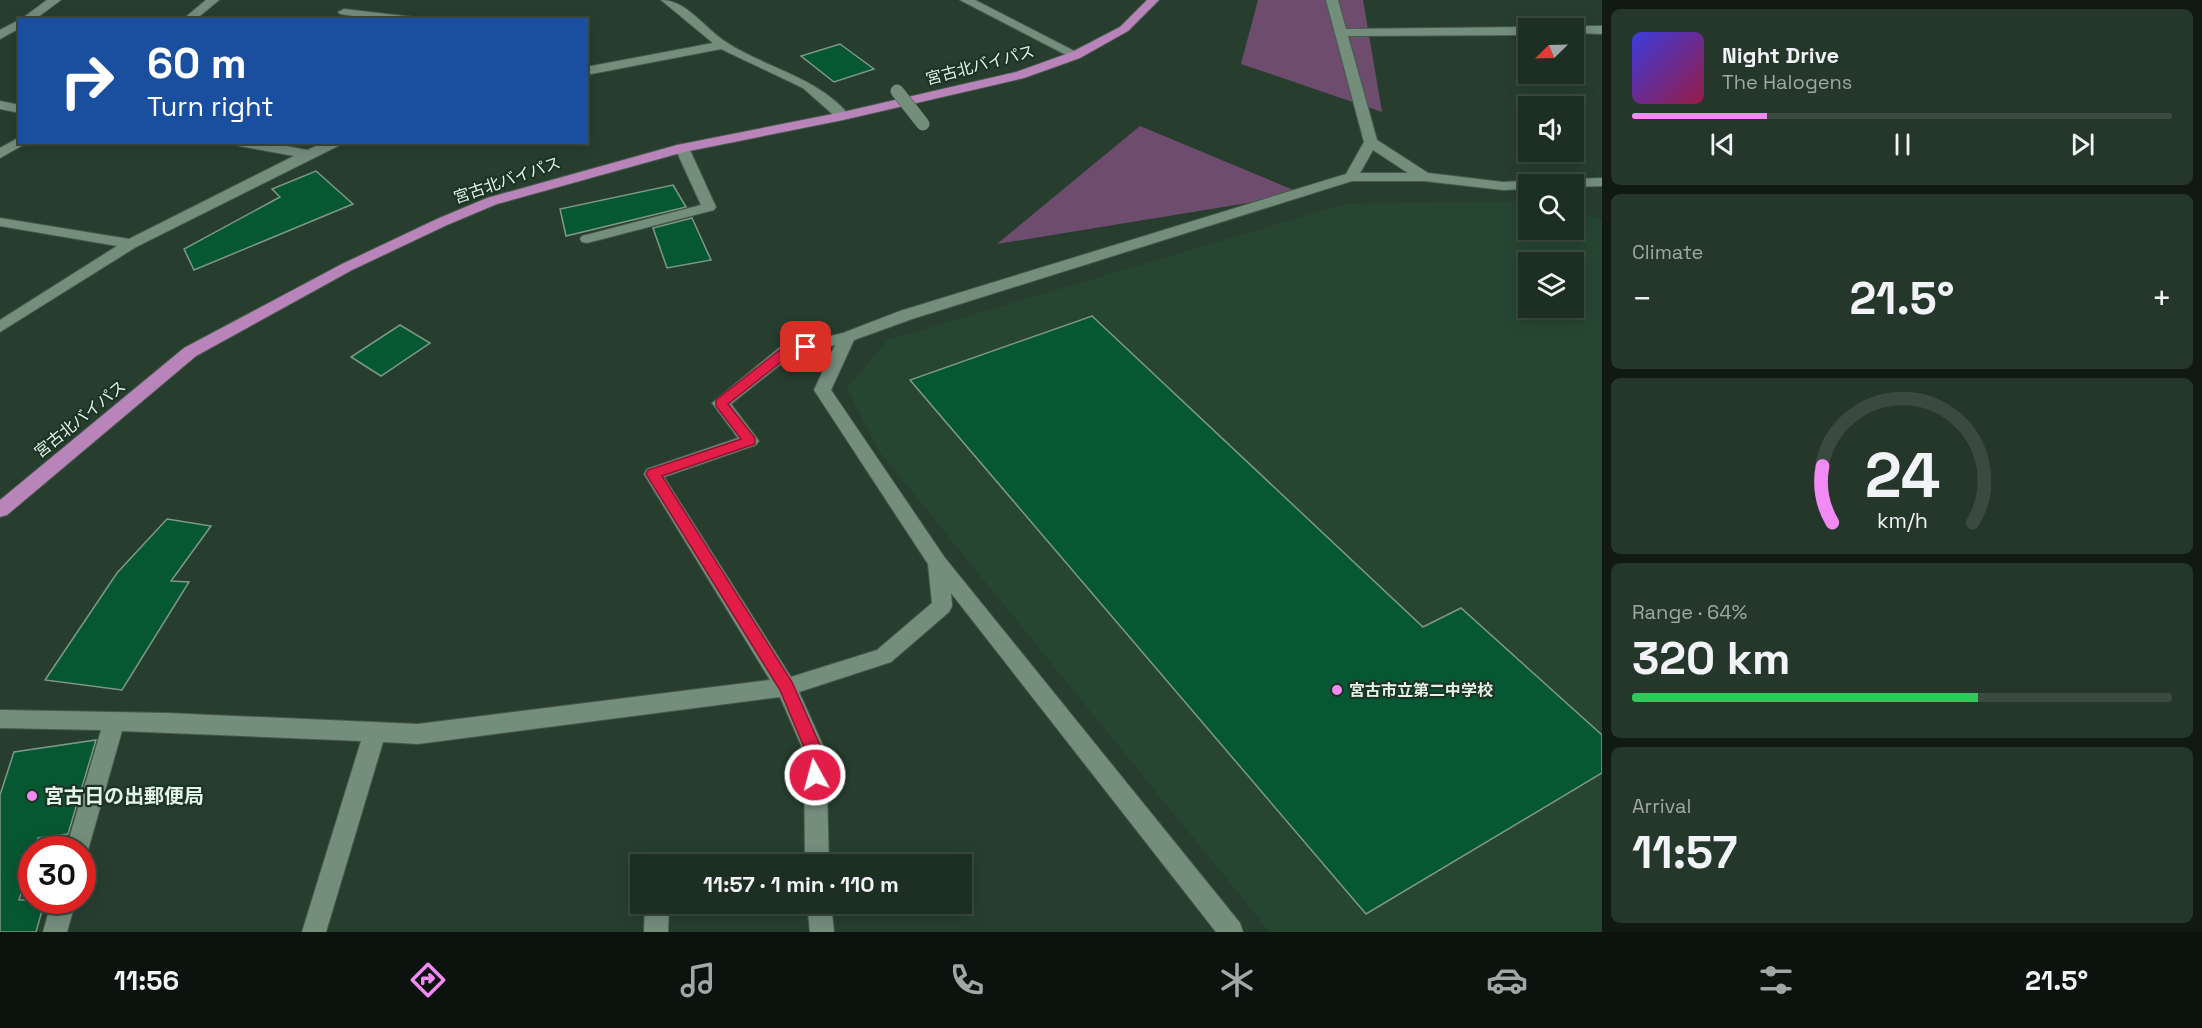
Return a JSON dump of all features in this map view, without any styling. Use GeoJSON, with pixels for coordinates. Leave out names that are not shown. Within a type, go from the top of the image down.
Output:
{"type":"FeatureCollection","features":[{"type":"Feature","properties":{"kind":"highway","name":"宮古北バイパス"},"geometry":{"type":"LineString","coordinates":[[0,510],[190,352],[346,267],[492,201],[682,148],[843,116],[1020,75],[1076,55],[1124,29],[1153,0]]}},
{"type":"Feature","properties":{"kind":"street"},"geometry":{"type":"LineString","coordinates":[[28,18],[55,0]]}},
{"type":"Feature","properties":{"kind":"street"},"geometry":{"type":"LineString","coordinates":[[190,18],[213,0]]}},
{"type":"Feature","properties":{"kind":"street"},"geometry":{"type":"LineString","coordinates":[[340,16],[358,0]]}},
{"type":"Feature","properties":{"kind":"street"},"geometry":{"type":"LineString","coordinates":[[667,0],[722,45],[807,85],[843,116]]}},
{"type":"Feature","properties":{"kind":"street"},"geometry":{"type":"LineString","coordinates":[[966,0],[1076,55]]}},
{"type":"Feature","properties":{"kind":"street"},"geometry":{"type":"LineString","coordinates":[[1332,0],[1371,142],[1424,177]]}},
{"type":"Feature","properties":{"kind":"street"},"geometry":{"type":"LineString","coordinates":[[340,16],[376,18]]}},
{"type":"Feature","properties":{"kind":"street"},"geometry":{"type":"LineString","coordinates":[[0,35],[18,24]]}},
{"type":"Feature","properties":{"kind":"street"},"geometry":{"type":"LineString","coordinates":[[1584,30],[1602,30]]}},
{"type":"Feature","properties":{"kind":"street"},"geometry":{"type":"LineString","coordinates":[[1341,33],[1518,31]]}},
{"type":"Feature","properties":{"kind":"street"},"geometry":{"type":"LineString","coordinates":[[588,71],[722,45]]}},
{"type":"Feature","properties":{"kind":"street"},"geometry":{"type":"LineString","coordinates":[[897,91],[923,124]]}},
{"type":"Feature","properties":{"kind":"street"},"geometry":{"type":"LineString","coordinates":[[0,105],[18,109]]}},
{"type":"Feature","properties":{"kind":"street"},"geometry":{"type":"LineString","coordinates":[[0,154],[18,142]]}},
{"type":"Feature","properties":{"kind":"street"},"geometry":{"type":"LineString","coordinates":[[1351,177],[1371,142]]}},
{"type":"Feature","properties":{"kind":"street"},"geometry":{"type":"LineString","coordinates":[[250,144],[308,154]]}},
{"type":"Feature","properties":{"kind":"street"},"geometry":{"type":"LineString","coordinates":[[0,327],[131,244],[308,154],[335,144]]}},
{"type":"Feature","properties":{"kind":"street"},"geometry":{"type":"LineString","coordinates":[[587,238],[709,207],[682,148]]}},
{"type":"Feature","properties":{"kind":"street"},"geometry":{"type":"LineString","coordinates":[[817,854],[815,752],[786,687],[653,474],[750,441],[721,403],[785,352],[847,337],[906,315],[1351,177],[1424,177],[1503,186],[1518,185]]}},
{"type":"Feature","properties":{"kind":"street"},"geometry":{"type":"LineString","coordinates":[[1584,183],[1602,182]]}},
{"type":"Feature","properties":{"kind":"street"},"geometry":{"type":"LineString","coordinates":[[0,222],[131,244]]}},
{"type":"Feature","properties":{"kind":"street"},"geometry":{"type":"LineString","coordinates":[[847,337],[822,390],[938,563],[1231,932]]}},
{"type":"Feature","properties":{"kind":"street"},"geometry":{"type":"LineString","coordinates":[[0,719],[114,721],[418,734],[786,687],[884,656],[942,606],[938,563]]}},
{"type":"Feature","properties":{"kind":"street"},"geometry":{"type":"LineString","coordinates":[[82,836],[114,721]]}},
{"type":"Feature","properties":{"kind":"street"},"geometry":{"type":"LineString","coordinates":[[314,932],[375,732]]}},
{"type":"Feature","properties":{"kind":"street"},"geometry":{"type":"LineString","coordinates":[[55,932],[60,914]]}},
{"type":"Feature","properties":{"kind":"street"},"geometry":{"type":"LineString","coordinates":[[656,932],[657,914]]}},
{"type":"Feature","properties":{"kind":"street"},"geometry":{"type":"LineString","coordinates":[[820,914],[822,932]]}},
{"type":"Feature","properties":{"kind":"shaded area"},"geometry":{"type":"Polygon","coordinates":[[[1258,0],[1363,0],[1382,112],[1241,64],[1258,0]]]}},
{"type":"Feature","properties":{"kind":"shaded area"},"geometry":{"type":"Polygon","coordinates":[[[1140,126],[1303,194],[997,244],[1140,126]]]}},
{"type":"Feature","properties":{"kind":"shaded area","name":"宮古市立第二中学校"},"geometry":{"type":"Polygon","coordinates":[[[1518,201],[1518,240],[1584,240],[1584,213],[1602,221],[1602,930],[1598,932],[1270,932],[878,450],[847,388],[888,340],[1345,204],[1518,201]]]}},
{"type":"Feature","properties":{"kind":"building"},"geometry":{"type":"Polygon","coordinates":[[[840,44],[874,69],[834,82],[801,56],[840,44]]]}},
{"type":"Feature","properties":{"kind":"building"},"geometry":{"type":"Polygon","coordinates":[[[316,171],[353,204],[194,270],[184,249],[280,197],[272,189],[316,171]]]}},
{"type":"Feature","properties":{"kind":"building"},"geometry":{"type":"Polygon","coordinates":[[[673,185],[686,207],[566,236],[560,209],[673,185]]]}},
{"type":"Feature","properties":{"kind":"building"},"geometry":{"type":"Polygon","coordinates":[[[692,218],[711,260],[667,268],[653,228],[692,218]]]}},
{"type":"Feature","properties":{"kind":"building"},"geometry":{"type":"Polygon","coordinates":[[[1092,316],[1423,627],[1461,608],[1602,735],[1602,773],[1366,914],[910,380],[1092,316]]]}},
{"type":"Feature","properties":{"kind":"building"},"geometry":{"type":"Polygon","coordinates":[[[400,325],[430,343],[381,376],[351,357],[400,325]]]}},
{"type":"Feature","properties":{"kind":"building"},"geometry":{"type":"Polygon","coordinates":[[[167,519],[211,526],[171,581],[189,582],[122,690],[45,680],[117,573],[167,519]]]}},
{"type":"Feature","properties":{"kind":"building"},"geometry":{"type":"Polygon","coordinates":[[[96,740],[68,834],[18,836],[18,914],[41,914],[36,932],[0,932],[0,795],[14,752],[96,740]]]}},
{"type":"Feature","properties":{"kind":"place","name":"宮古市立第二中学校"},"geometry":{"type":"Point","coordinates":[1337,690]}},
{"type":"Feature","properties":{"kind":"place","name":"宮古日の出郵便局"},"geometry":{"type":"Point","coordinates":[32,796]}},
{"type":"Feature","properties":{"kind":"route"},"geometry":{"type":"LineString","coordinates":[[806,347],[785,352],[721,403],[750,441],[653,474],[786,687],[815,752],[815,775]]}}]}
